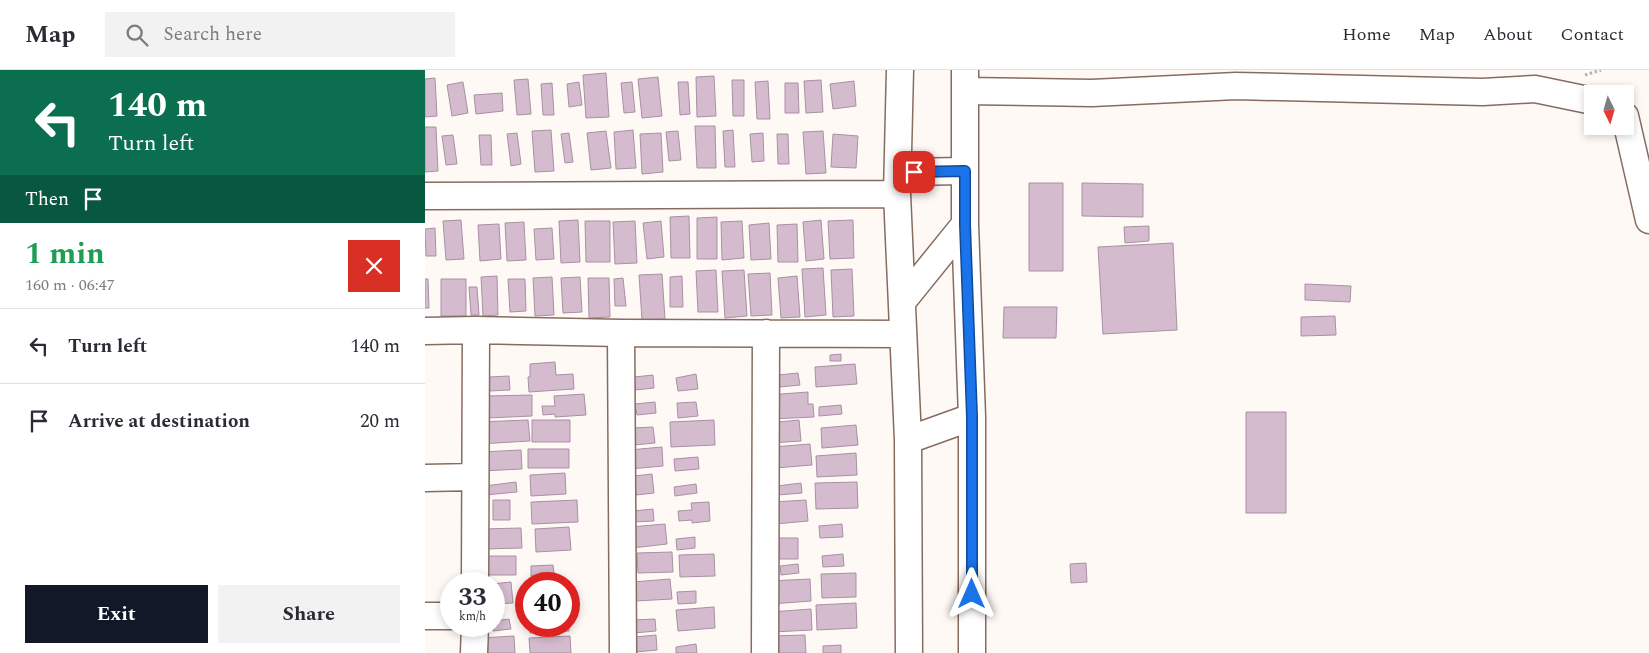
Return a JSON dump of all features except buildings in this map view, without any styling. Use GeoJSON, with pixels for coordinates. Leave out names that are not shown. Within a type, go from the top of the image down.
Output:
{"type":"FeatureCollection","features":[{"type":"Feature","properties":{"kind":"street"},"geometry":{"type":"LineString","coordinates":[[900,70],[897,183],[908,440],[909,653]]}},
{"type":"Feature","properties":{"kind":"street"},"geometry":{"type":"LineString","coordinates":[[972,653],[972,417],[965,224],[965,80],[1093,93],[1236,86],[1483,92],[1535,89],[1584,100]]}},
{"type":"Feature","properties":{"kind":"street"},"geometry":{"type":"LineString","coordinates":[[1629,135],[1649,220]]}},
{"type":"Feature","properties":{"kind":"street"},"geometry":{"type":"LineString","coordinates":[[425,196],[897,183],[965,171]]}},
{"type":"Feature","properties":{"kind":"street"},"geometry":{"type":"LineString","coordinates":[[902,302],[965,224]]}},
{"type":"Feature","properties":{"kind":"street"},"geometry":{"type":"LineString","coordinates":[[475,572],[476,330]]}},
{"type":"Feature","properties":{"kind":"street"},"geometry":{"type":"LineString","coordinates":[[425,331],[903,334]]}},
{"type":"Feature","properties":{"kind":"street"},"geometry":{"type":"LineString","coordinates":[[621,333],[623,653]]}},
{"type":"Feature","properties":{"kind":"street"},"geometry":{"type":"LineString","coordinates":[[765,653],[766,333]]}},
{"type":"Feature","properties":{"kind":"street"},"geometry":{"type":"LineString","coordinates":[[908,440],[972,417]]}},
{"type":"Feature","properties":{"kind":"street"},"geometry":{"type":"LineString","coordinates":[[425,478],[475,477]]}},
{"type":"Feature","properties":{"kind":"street"},"geometry":{"type":"LineString","coordinates":[[425,616],[440,616]]}},
{"type":"Feature","properties":{"kind":"street"},"geometry":{"type":"LineString","coordinates":[[474,653],[475,637]]}},
{"type":"Feature","properties":{"kind":"route"},"geometry":{"type":"LineString","coordinates":[[914,172],[965,171],[965,224],[972,417],[972,594]]}}]}
